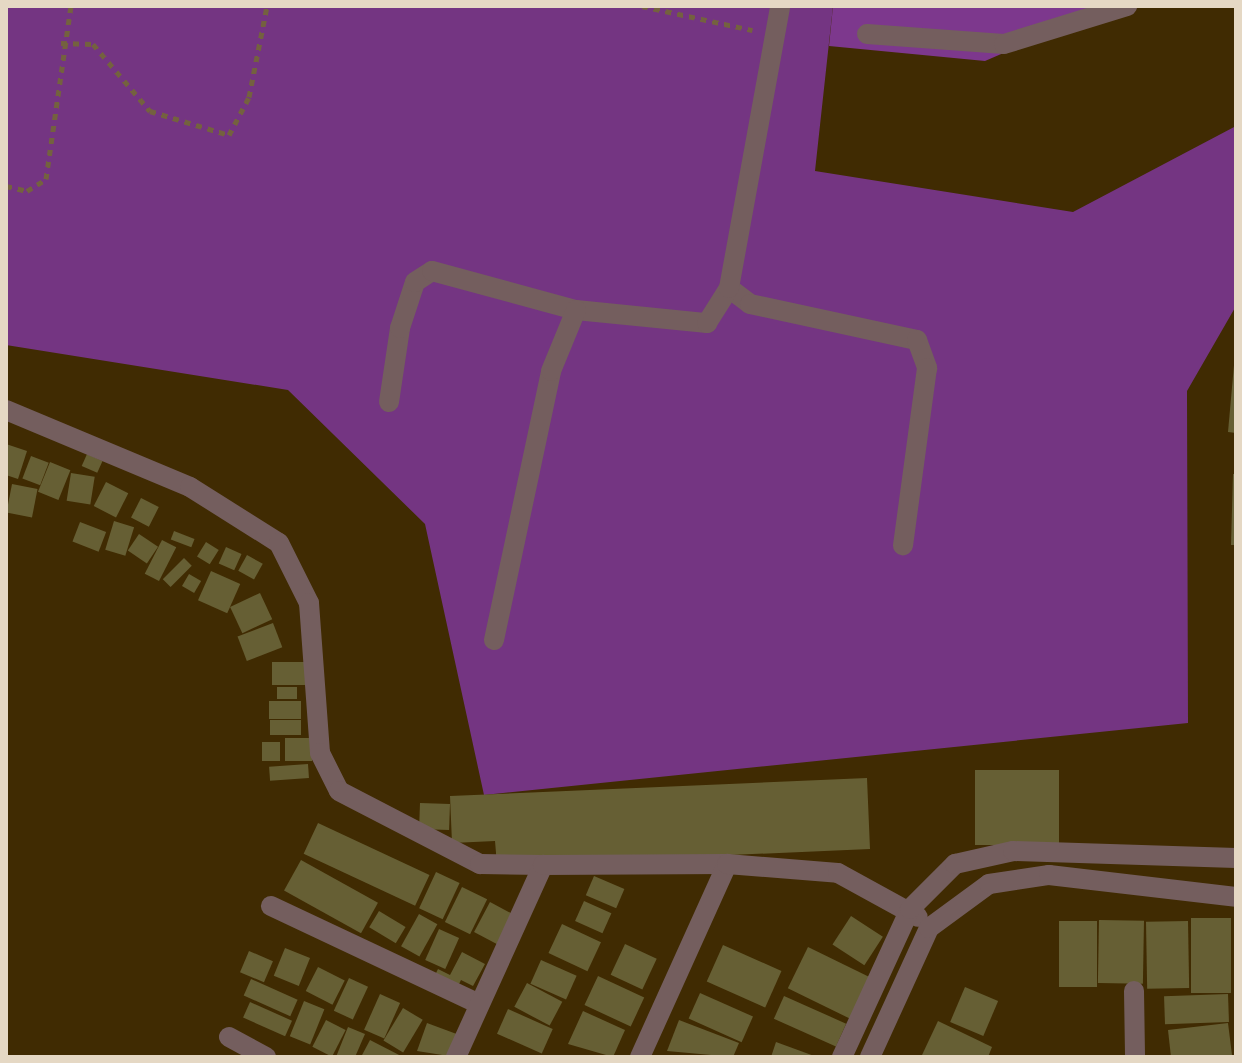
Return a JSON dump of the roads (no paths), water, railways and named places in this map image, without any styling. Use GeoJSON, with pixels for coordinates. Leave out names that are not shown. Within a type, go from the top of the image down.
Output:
{"type":"FeatureCollection","features":[{"type":"Feature","properties":{"kind":"street"},"geometry":{"type":"LineString","coordinates":[[389,402],[400,328],[425,273],[576,310],[696,327],[707,323],[729,288],[780,6]]}},
{"type":"Feature","properties":{"kind":"street"},"geometry":{"type":"LineString","coordinates":[[867,34],[1004,44],[1127,6]]}},
{"type":"Feature","properties":{"kind":"street"},"geometry":{"type":"LineString","coordinates":[[729,288],[750,304],[917,340],[927,368],[903,545]]}},
{"type":"Feature","properties":{"kind":"street"},"geometry":{"type":"LineString","coordinates":[[494,640],[551,371],[576,310]]}},
{"type":"Feature","properties":{"kind":"street"},"geometry":{"type":"LineString","coordinates":[[6,410],[190,487],[279,543],[309,603],[320,753],[339,791],[480,864],[727,864],[838,873],[910,909],[929,928]]}},
{"type":"Feature","properties":{"kind":"street"},"geometry":{"type":"LineString","coordinates":[[842,1057],[910,909],[955,864],[983,855],[1236,858]]}},
{"type":"Feature","properties":{"kind":"street"},"geometry":{"type":"LineString","coordinates":[[640,1057],[727,864]]}},
{"type":"Feature","properties":{"kind":"street"},"geometry":{"type":"LineString","coordinates":[[456,1057],[477,1003],[543,865]]}},
{"type":"Feature","properties":{"kind":"street"},"geometry":{"type":"LineString","coordinates":[[870,1057],[929,928],[976,890],[1031,876],[1236,897]]}},
{"type":"Feature","properties":{"kind":"street"},"geometry":{"type":"LineString","coordinates":[[271,906],[477,1003]]}},
{"type":"Feature","properties":{"kind":"street"},"geometry":{"type":"LineString","coordinates":[[1134,991],[1135,1057]]}},
{"type":"Feature","properties":{"kind":"street"},"geometry":{"type":"LineString","coordinates":[[229,1037],[266,1057]]}}]}
